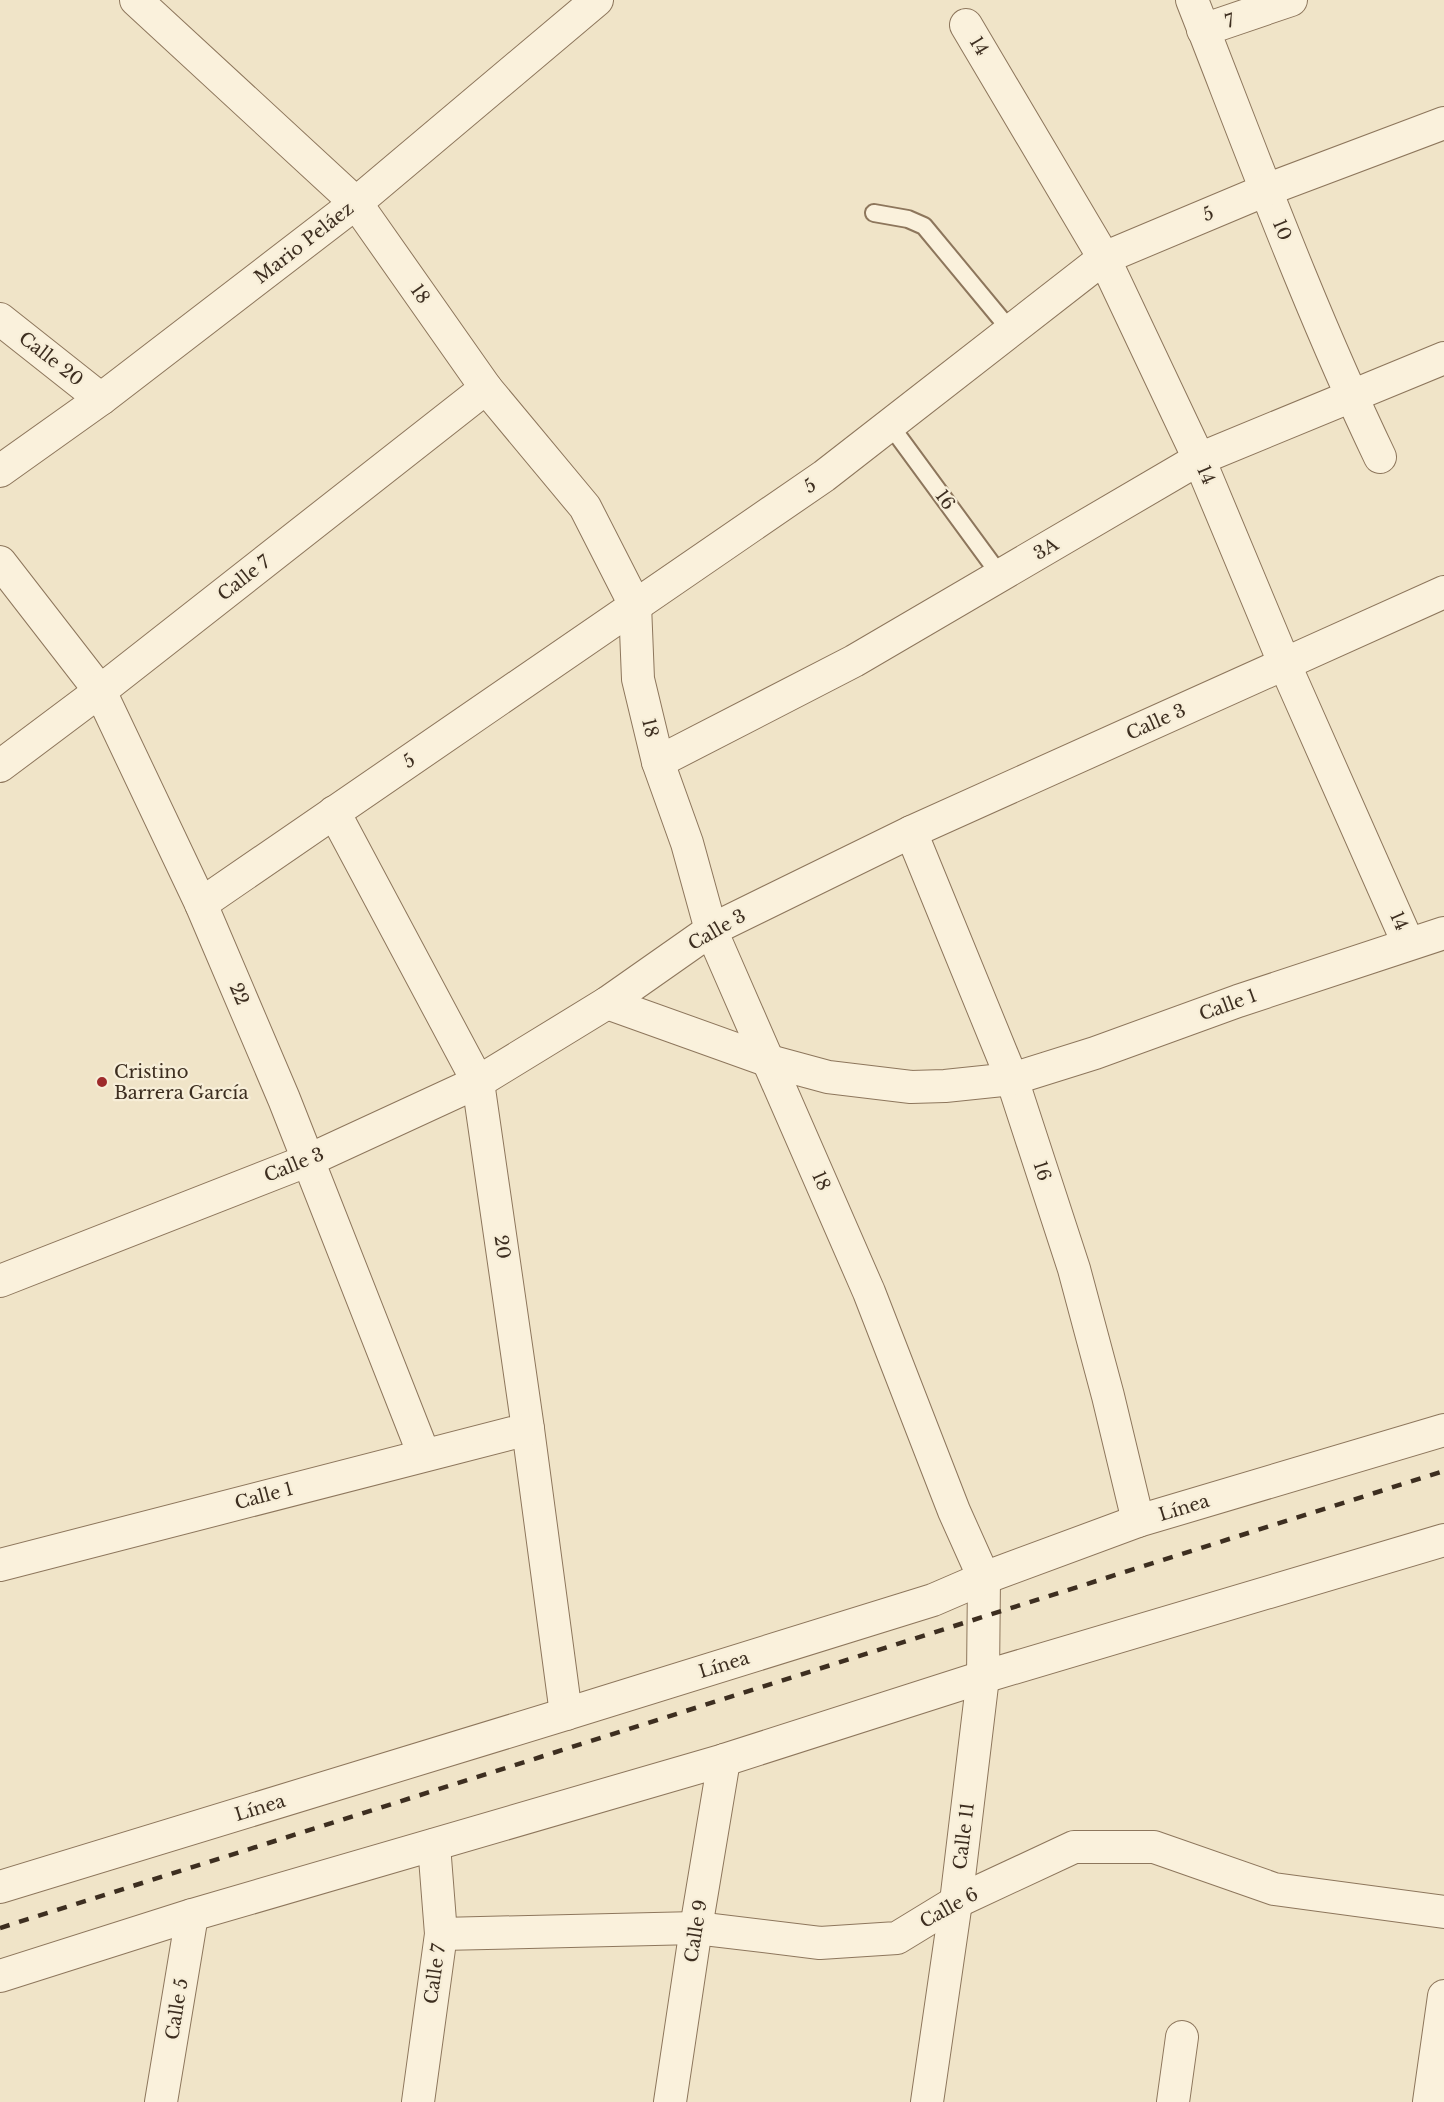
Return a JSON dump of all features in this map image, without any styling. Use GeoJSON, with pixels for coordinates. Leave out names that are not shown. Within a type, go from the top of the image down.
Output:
{"type":"FeatureCollection","features":[{"type":"Feature","properties":{"kind":"street","name":"18"},"geometry":{"type":"LineString","coordinates":[[136,0],[356,203],[486,388],[585,507],[634,605],[638,680],[658,762],[687,843],[711,930],[869,1292],[954,1511],[984,1578]]}},
{"type":"Feature","properties":{"kind":"street","name":"Mario Peláez"},"geometry":{"type":"LineString","coordinates":[[0,471],[101,399],[356,203],[597,0]]}},
{"type":"Feature","properties":{"kind":"street","name":"10"},"geometry":{"type":"LineString","coordinates":[[1192,0],[1266,190],[1350,395],[1380,458]]}},
{"type":"Feature","properties":{"kind":"street","name":"7"},"geometry":{"type":"LineString","coordinates":[[1203,30],[1291,0]]}},
{"type":"Feature","properties":{"kind":"street","name":"14"},"geometry":{"type":"LineString","coordinates":[[966,25],[1104,258],[1199,459],[1285,665],[1408,944]]}},
{"type":"Feature","properties":{"kind":"street","name":"5"},"geometry":{"type":"LineString","coordinates":[[201,904],[824,476],[1104,258],[1266,190],[1444,123]]}},
{"type":"Feature","properties":{"kind":"street","name":"Calle 20"},"geometry":{"type":"LineString","coordinates":[[0,319],[101,399]]}},
{"type":"Feature","properties":{"kind":"street","name":"3A"},"geometry":{"type":"LineString","coordinates":[[658,762],[854,661],[1199,459],[1444,357]]}},
{"type":"Feature","properties":{"kind":"street","name":"Calle 7"},"geometry":{"type":"LineString","coordinates":[[0,766],[100,691],[486,388]]}},
{"type":"Feature","properties":{"kind":"street","name":"22"},"geometry":{"type":"LineString","coordinates":[[0,562],[100,691],[201,904],[309,1160],[424,1455]]}},
{"type":"Feature","properties":{"kind":"street","name":"Calle 3"},"geometry":{"type":"LineString","coordinates":[[0,1281],[309,1160],[478,1082],[607,1003],[711,930],[912,832],[1444,592]]}},
{"type":"Feature","properties":{"kind":"street","name":"20"},"geometry":{"type":"LineString","coordinates":[[334,812],[478,1082],[566,1714]]}},
{"type":"Feature","properties":{"kind":"street","name":"16"},"geometry":{"type":"LineString","coordinates":[[912,832],[1012,1079],[1074,1269],[1138,1521]]}},
{"type":"Feature","properties":{"kind":"street","name":"Calle 1"},"geometry":{"type":"LineString","coordinates":[[607,1003],[769,1061],[828,1077],[911,1087],[945,1086],[1012,1079],[1095,1053],[1238,1001],[1444,933]]}},
{"type":"Feature","properties":{"kind":"street","name":"Calle 1"},"geometry":{"type":"LineString","coordinates":[[0,1565],[528,1429]]}},
{"type":"Feature","properties":{"kind":"street","name":"Línea"},"geometry":{"type":"LineString","coordinates":[[0,1887],[933,1600],[984,1578],[1138,1521],[1444,1430]]}},
{"type":"Feature","properties":{"kind":"street"},"geometry":{"type":"LineString","coordinates":[[0,1977],[192,1915],[724,1760],[983,1677],[1444,1540]]}},
{"type":"Feature","properties":{"kind":"street","name":"Calle 11"},"geometry":{"type":"LineString","coordinates":[[927,2102],[956,1902],[983,1677],[984,1578]]}},
{"type":"Feature","properties":{"kind":"street","name":"Calle 9"},"geometry":{"type":"LineString","coordinates":[[670,2102],[724,1760]]}},
{"type":"Feature","properties":{"kind":"street","name":"Calle 7"},"geometry":{"type":"LineString","coordinates":[[418,2102],[441,1934],[434,1845]]}},
{"type":"Feature","properties":{"kind":"street","name":"Calle 6"},"geometry":{"type":"LineString","coordinates":[[441,1934],[696,1928],[820,1943],[897,1938],[956,1902],[1074,1847],[1154,1847],[1274,1889],[1444,1912]]}},
{"type":"Feature","properties":{"kind":"street","name":"Calle 5"},"geometry":{"type":"LineString","coordinates":[[161,2102],[192,1915]]}},
{"type":"Feature","properties":{"kind":"street"},"geometry":{"type":"LineString","coordinates":[[1429,2102],[1444,1996]]}},
{"type":"Feature","properties":{"kind":"street"},"geometry":{"type":"LineString","coordinates":[[1173,2102],[1182,2037]]}},
{"type":"Feature","properties":{"kind":"lane"},"geometry":{"type":"LineString","coordinates":[[874,213],[908,219],[924,226],[1011,331]]}},
{"type":"Feature","properties":{"kind":"lane","name":"16"},"geometry":{"type":"LineString","coordinates":[[890,425],[1000,575]]}},
{"type":"Feature","properties":{"kind":"railway"},"geometry":{"type":"LineString","coordinates":[[0,1928],[1444,1471]]}},
{"type":"Feature","properties":{"kind":"place","name":"Cristino Barrera García"},"geometry":{"type":"Point","coordinates":[102,1082]}}]}
